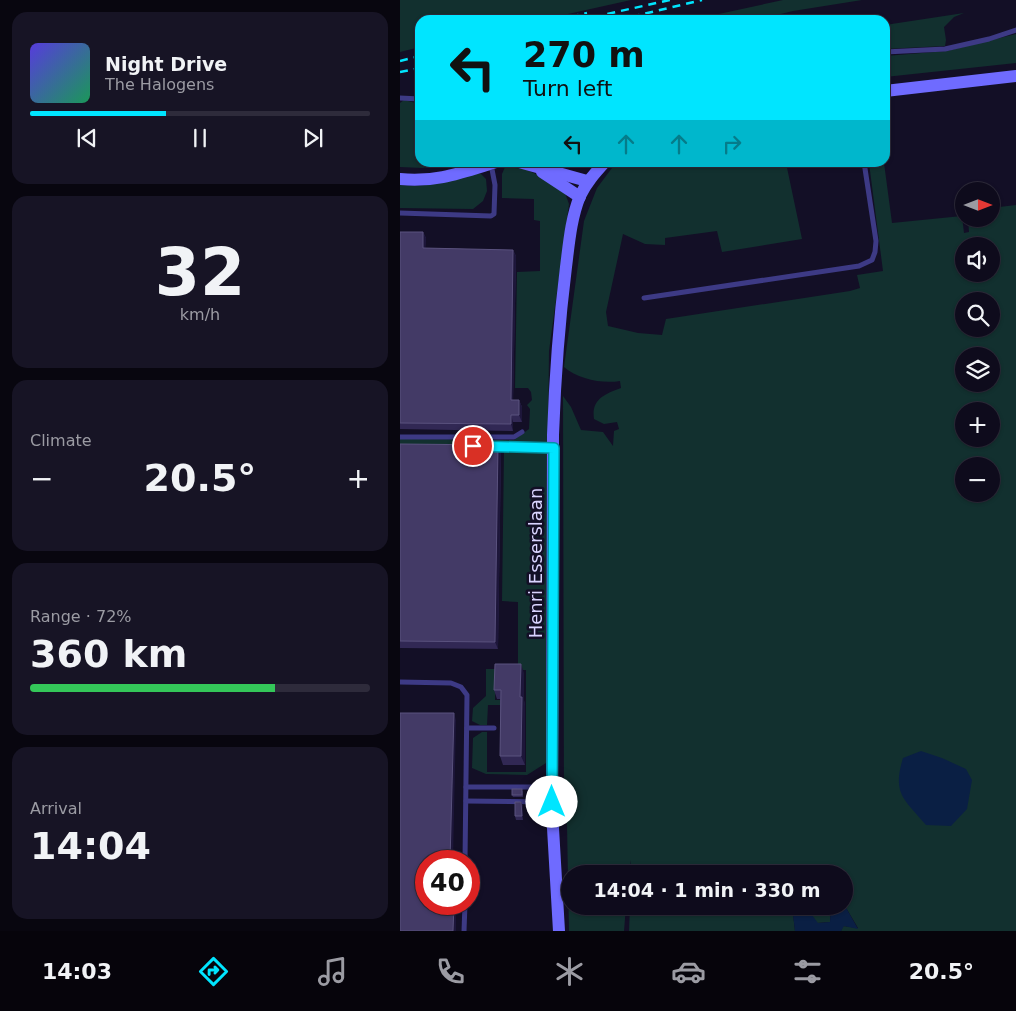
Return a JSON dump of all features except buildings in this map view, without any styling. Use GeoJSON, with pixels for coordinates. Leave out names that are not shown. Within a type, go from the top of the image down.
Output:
{"type":"FeatureCollection","features":[{"type":"Feature","properties":{"kind":"street"},"geometry":{"type":"LineString","coordinates":[[890,90],[1016,76]]}},
{"type":"Feature","properties":{"kind":"street"},"geometry":{"type":"LineString","coordinates":[[400,179],[420,181],[445,178],[480,167]]}},
{"type":"Feature","properties":{"kind":"street"},"geometry":{"type":"LineString","coordinates":[[530,167],[580,197]]}},
{"type":"Feature","properties":{"kind":"street"},"geometry":{"type":"LineString","coordinates":[[536,167],[587,181],[601,167]]}},
{"type":"Feature","properties":{"kind":"street","name":"Henri Esserslaan"},"geometry":{"type":"LineString","coordinates":[[559,931],[552,802],[555,372],[560,313],[575,209],[591,167]]}},
{"type":"Feature","properties":{"kind":"lane"},"geometry":{"type":"LineString","coordinates":[[890,52],[945,49],[989,39],[1016,30]]}},
{"type":"Feature","properties":{"kind":"lane"},"geometry":{"type":"LineString","coordinates":[[400,98],[415,99]]}},
{"type":"Feature","properties":{"kind":"lane"},"geometry":{"type":"LineString","coordinates":[[400,213],[491,216],[494,214],[493,167]]}},
{"type":"Feature","properties":{"kind":"lane"},"geometry":{"type":"LineString","coordinates":[[644,298],[860,266],[872,260],[876,241],[865,167]]}},
{"type":"Feature","properties":{"kind":"lane"},"geometry":{"type":"LineString","coordinates":[[400,437],[514,437],[522,432]]}},
{"type":"Feature","properties":{"kind":"lane"},"geometry":{"type":"LineString","coordinates":[[488,447],[554,448]]}},
{"type":"Feature","properties":{"kind":"lane"},"geometry":{"type":"LineString","coordinates":[[400,682],[451,683],[461,687],[467,695],[465,850]]}},
{"type":"Feature","properties":{"kind":"lane"},"geometry":{"type":"LineString","coordinates":[[466,728],[494,728]]}},
{"type":"Feature","properties":{"kind":"lane"},"geometry":{"type":"LineString","coordinates":[[466,787],[552,787]]}},
{"type":"Feature","properties":{"kind":"lane"},"geometry":{"type":"LineString","coordinates":[[466,802],[552,802]]}},
{"type":"Feature","properties":{"kind":"lane"},"geometry":{"type":"LineString","coordinates":[[464,931],[465,915]]}},
{"type":"Feature","properties":{"kind":"green space"},"geometry":{"type":"Polygon","coordinates":[[[400,0],[631,0],[564,15],[415,15],[415,48],[400,52],[400,0]]]}},
{"type":"Feature","properties":{"kind":"green space"},"geometry":{"type":"Polygon","coordinates":[[[783,0],[862,0],[777,15],[714,15],[783,0]]]}},
{"type":"Feature","properties":{"kind":"green space"},"geometry":{"type":"Polygon","coordinates":[[[964,13],[954,17],[944,27],[945,46],[890,49],[890,24],[964,13]]]}},
{"type":"Feature","properties":{"kind":"green space"},"geometry":{"type":"Polygon","coordinates":[[[1016,34],[1016,63],[890,76],[890,56],[947,51],[1016,34]]]}},
{"type":"Feature","properties":{"kind":"green space"},"geometry":{"type":"Polygon","coordinates":[[[404,100],[415,103],[415,167],[428,167],[423,168],[400,167],[400,103],[404,100]]]}},
{"type":"Feature","properties":{"kind":"green space"},"geometry":{"type":"Polygon","coordinates":[[[505,167],[525,169],[544,178],[565,193],[569,204],[549,351],[548,445],[400,444],[400,439],[514,440],[529,429],[530,409],[527,405],[532,400],[531,392],[528,388],[515,388],[517,272],[540,271],[540,221],[534,220],[534,199],[502,198],[502,174],[505,167]]]}},
{"type":"Feature","properties":{"kind":"green space"},"geometry":{"type":"Polygon","coordinates":[[[612,167],[787,167],[802,239],[722,252],[717,231],[665,238],[665,245],[645,244],[623,234],[606,312],[608,326],[638,333],[662,335],[666,319],[850,291],[860,288],[857,275],[883,271],[870,167],[885,167],[892,223],[955,217],[955,228],[963,228],[964,233],[969,232],[969,228],[1000,228],[1000,207],[1016,205],[1016,931],[841,931],[843,926],[858,928],[850,915],[853,915],[853,865],[631,865],[631,860],[630,865],[568,865],[567,825],[564,811],[563,396],[571,407],[581,430],[603,432],[613,446],[614,431],[619,429],[617,422],[604,424],[594,419],[594,412],[600,398],[621,388],[620,381],[590,380],[576,375],[564,367],[584,221],[597,188],[612,167]]]}},
{"type":"Feature","properties":{"kind":"green space"},"geometry":{"type":"Polygon","coordinates":[[[481,174],[486,179],[487,191],[483,201],[473,209],[400,208],[400,185],[429,185],[481,174]]]}},
{"type":"Feature","properties":{"kind":"green space"},"geometry":{"type":"Polygon","coordinates":[[[504,450],[547,451],[546,763],[527,775],[486,774],[472,768],[473,738],[482,732],[487,732],[487,772],[526,772],[526,670],[518,670],[518,602],[502,601],[504,450]]]}},
{"type":"Feature","properties":{"kind":"green space"},"geometry":{"type":"Polygon","coordinates":[[[486,669],[495,669],[495,700],[503,700],[503,705],[488,705],[487,725],[480,725],[472,721],[473,708],[486,696],[486,669]]]}},
{"type":"Feature","properties":{"kind":"green space"},"geometry":{"type":"Polygon","coordinates":[[[569,915],[625,915],[624,931],[569,931],[569,915]]]}},
{"type":"Feature","properties":{"kind":"green space"},"geometry":{"type":"Polygon","coordinates":[[[630,915],[793,915],[795,931],[629,931],[630,915]]]}},
{"type":"Feature","properties":{"kind":"green space"},"geometry":{"type":"Polygon","coordinates":[[[811,915],[830,915],[830,922],[817,923],[811,915]]]}},
{"type":"Feature","properties":{"kind":"water"},"geometry":{"type":"Polygon","coordinates":[[[921,751],[966,769],[972,780],[967,809],[951,826],[926,825],[902,795],[899,780],[903,758],[921,751]]]}},
{"type":"Feature","properties":{"kind":"water"},"geometry":{"type":"Polygon","coordinates":[[[793,915],[812,915],[818,923],[830,922],[830,915],[850,915],[858,929],[844,926],[841,931],[795,931],[793,915]]]}},
{"type":"Feature","properties":{"kind":"railway"},"geometry":{"type":"LineString","coordinates":[[602,15],[670,0]]}},
{"type":"Feature","properties":{"kind":"railway"},"geometry":{"type":"LineString","coordinates":[[639,15],[702,0]]}},
{"type":"Feature","properties":{"kind":"railway"},"geometry":{"type":"LineString","coordinates":[[578,15],[587,13]]}},
{"type":"Feature","properties":{"kind":"railway"},"geometry":{"type":"LineString","coordinates":[[400,61],[415,57]]}},
{"type":"Feature","properties":{"kind":"railway"},"geometry":{"type":"LineString","coordinates":[[400,72],[415,69]]}},
{"type":"Feature","properties":{"kind":"route"},"geometry":{"type":"LineString","coordinates":[[473,446],[554,448],[552,802]]}}]}
